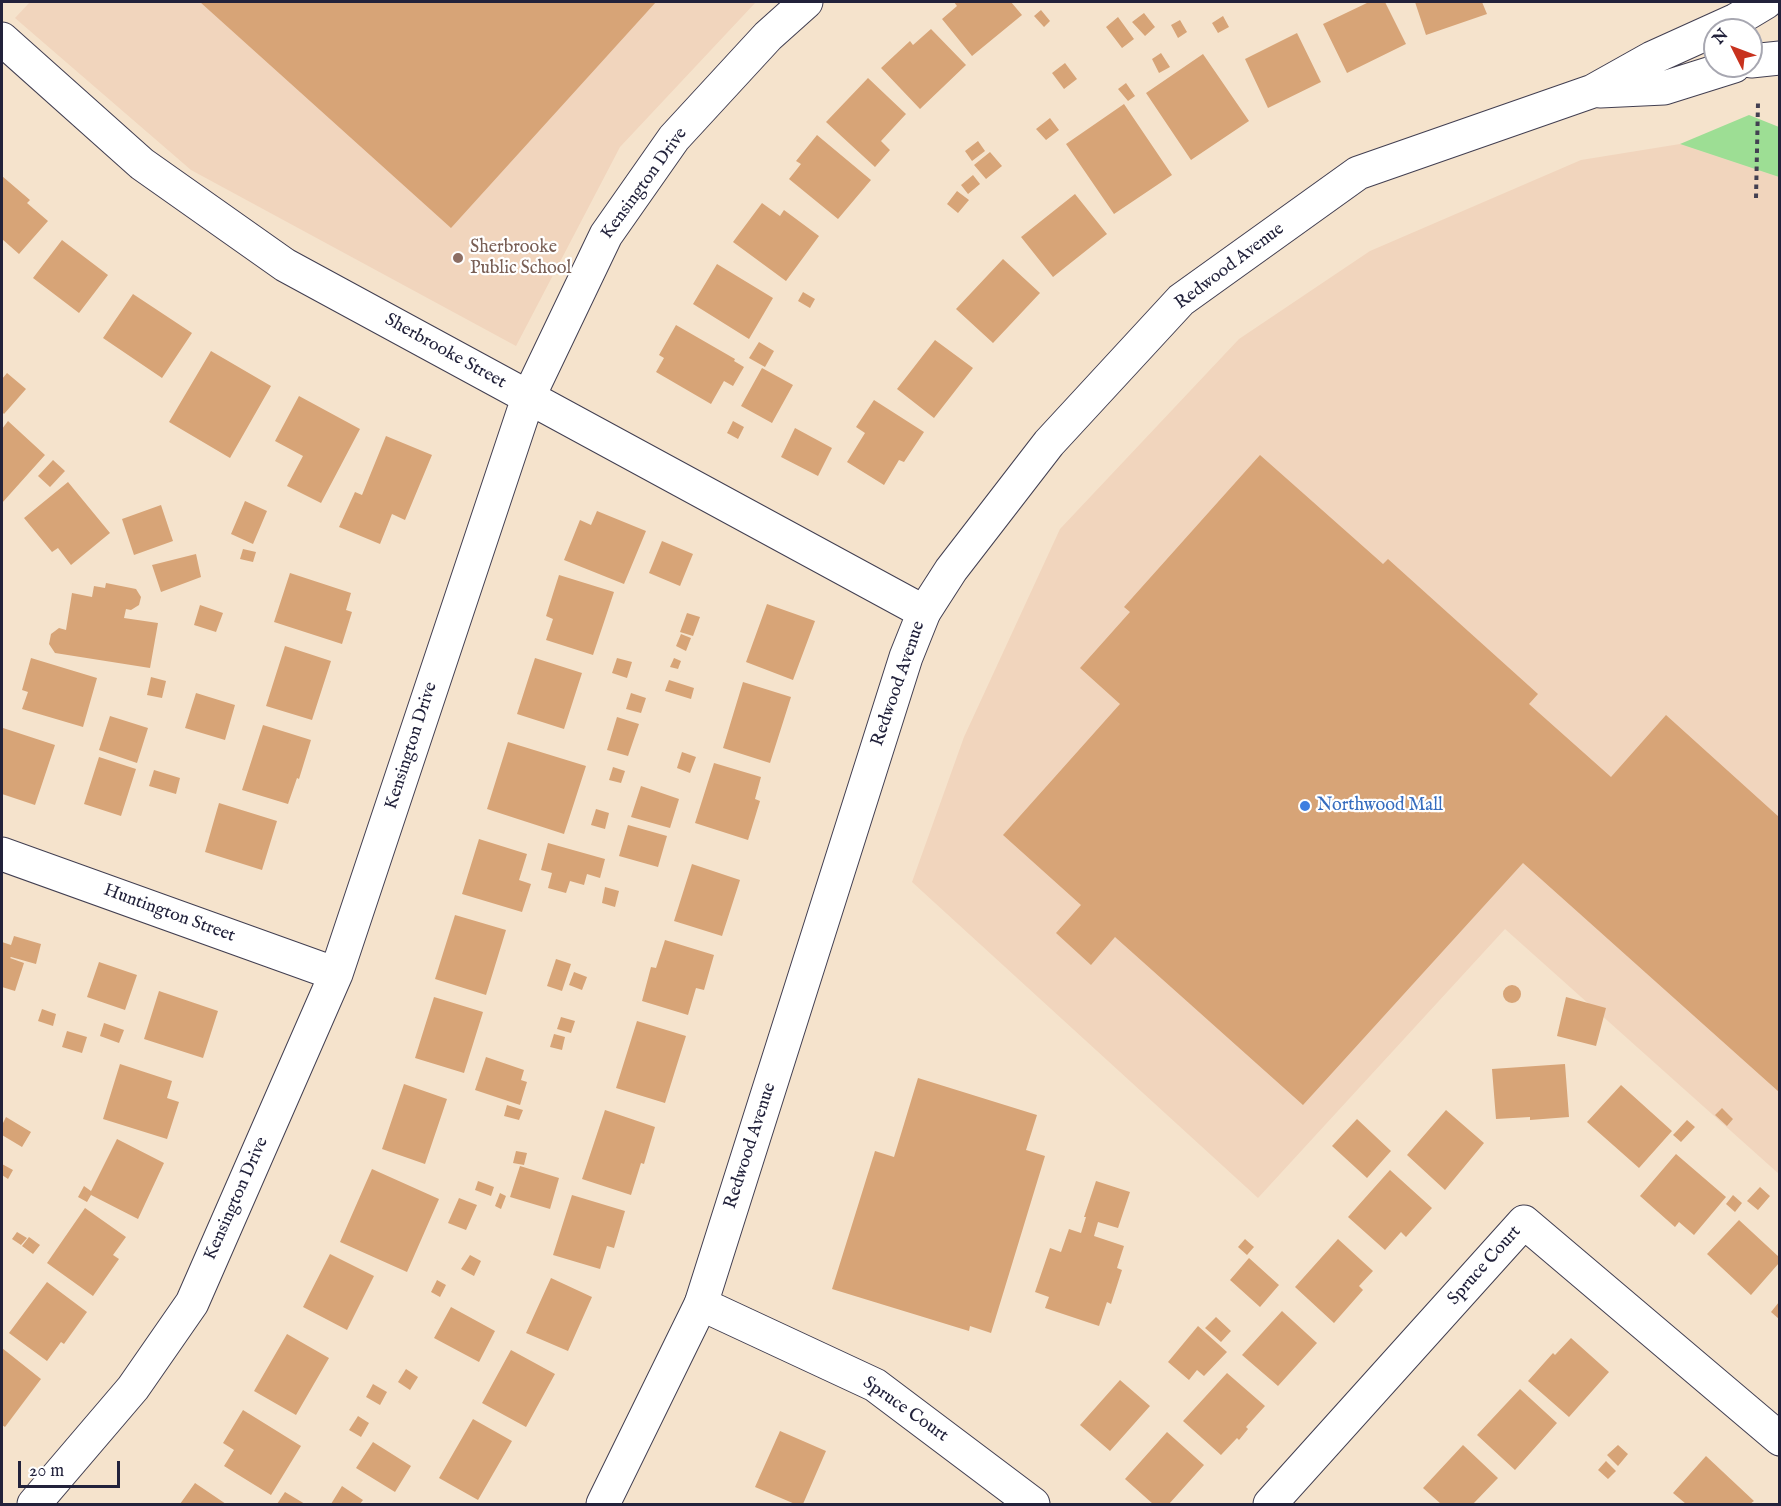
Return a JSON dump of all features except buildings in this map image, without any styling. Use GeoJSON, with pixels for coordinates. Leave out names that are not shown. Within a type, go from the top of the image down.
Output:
{"type":"FeatureCollection","features":[{"type":"Feature","properties":{"kind":"street","name":"Kensington Drive"},"geometry":{"type":"LineString","coordinates":[[34,1504],[133,1388],[192,1303],[336,974],[528,398],[606,235],[674,138],[768,36],[806,2]]}},
{"type":"Feature","properties":{"kind":"street","name":"Redwood Avenue"},"geometry":{"type":"LineString","coordinates":[[603,1504],[701,1304],[906,657],[924,612],[951,570],[1049,443],[1181,300],[1358,173],[1593,91],[1652,58],[1736,20],[1766,2]]}},
{"type":"Feature","properties":{"kind":"street","name":"Sherbrooke Street"},"geometry":{"type":"LineString","coordinates":[[2,39],[142,164],[285,265],[924,612]]}},
{"type":"Feature","properties":{"kind":"street"},"geometry":{"type":"LineString","coordinates":[[1763,60],[1779,58]]}},
{"type":"Feature","properties":{"kind":"street","name":"Redwood Avenue"},"geometry":{"type":"LineString","coordinates":[[1593,91],[1664,88],[1703,76]]}},
{"type":"Feature","properties":{"kind":"street","name":"Huntington Street"},"geometry":{"type":"LineString","coordinates":[[2,854],[336,974]]}},
{"type":"Feature","properties":{"kind":"street","name":"Spruce Court"},"geometry":{"type":"LineString","coordinates":[[1270,1504],[1524,1222],[1779,1439]]}},
{"type":"Feature","properties":{"kind":"street","name":"Spruce Court"},"geometry":{"type":"LineString","coordinates":[[701,1304],[875,1385],[1033,1504]]}},
{"type":"Feature","properties":{"kind":"path"},"geometry":{"type":"LineString","coordinates":[[1756,198],[1758,103]]}},
{"type":"Feature","properties":{"kind":"shaded area","name":"Sherbrooke Public School"},"geometry":{"type":"Polygon","coordinates":[[[30,2],[756,2],[620,147],[516,346],[191,170],[15,18],[30,2]]]}},
{"type":"Feature","properties":{"kind":"shaded area"},"geometry":{"type":"Polygon","coordinates":[[[1680,144],[1779,177],[1779,1174],[1505,929],[1258,1198],[912,882],[964,737],[1060,529],[1239,339],[1370,251],[1581,160],[1680,144]]]}},
{"type":"Feature","properties":{"kind":"green space"},"geometry":{"type":"Polygon","coordinates":[[[1749,115],[1779,127],[1779,177],[1680,144],[1749,115]]]}},
{"type":"Feature","properties":{"kind":"place","name":"Sherbrooke Public School"},"geometry":{"type":"Point","coordinates":[458,258]}},
{"type":"Feature","properties":{"kind":"place","name":"Northwood Mall"},"geometry":{"type":"Point","coordinates":[1305,806]}}]}
